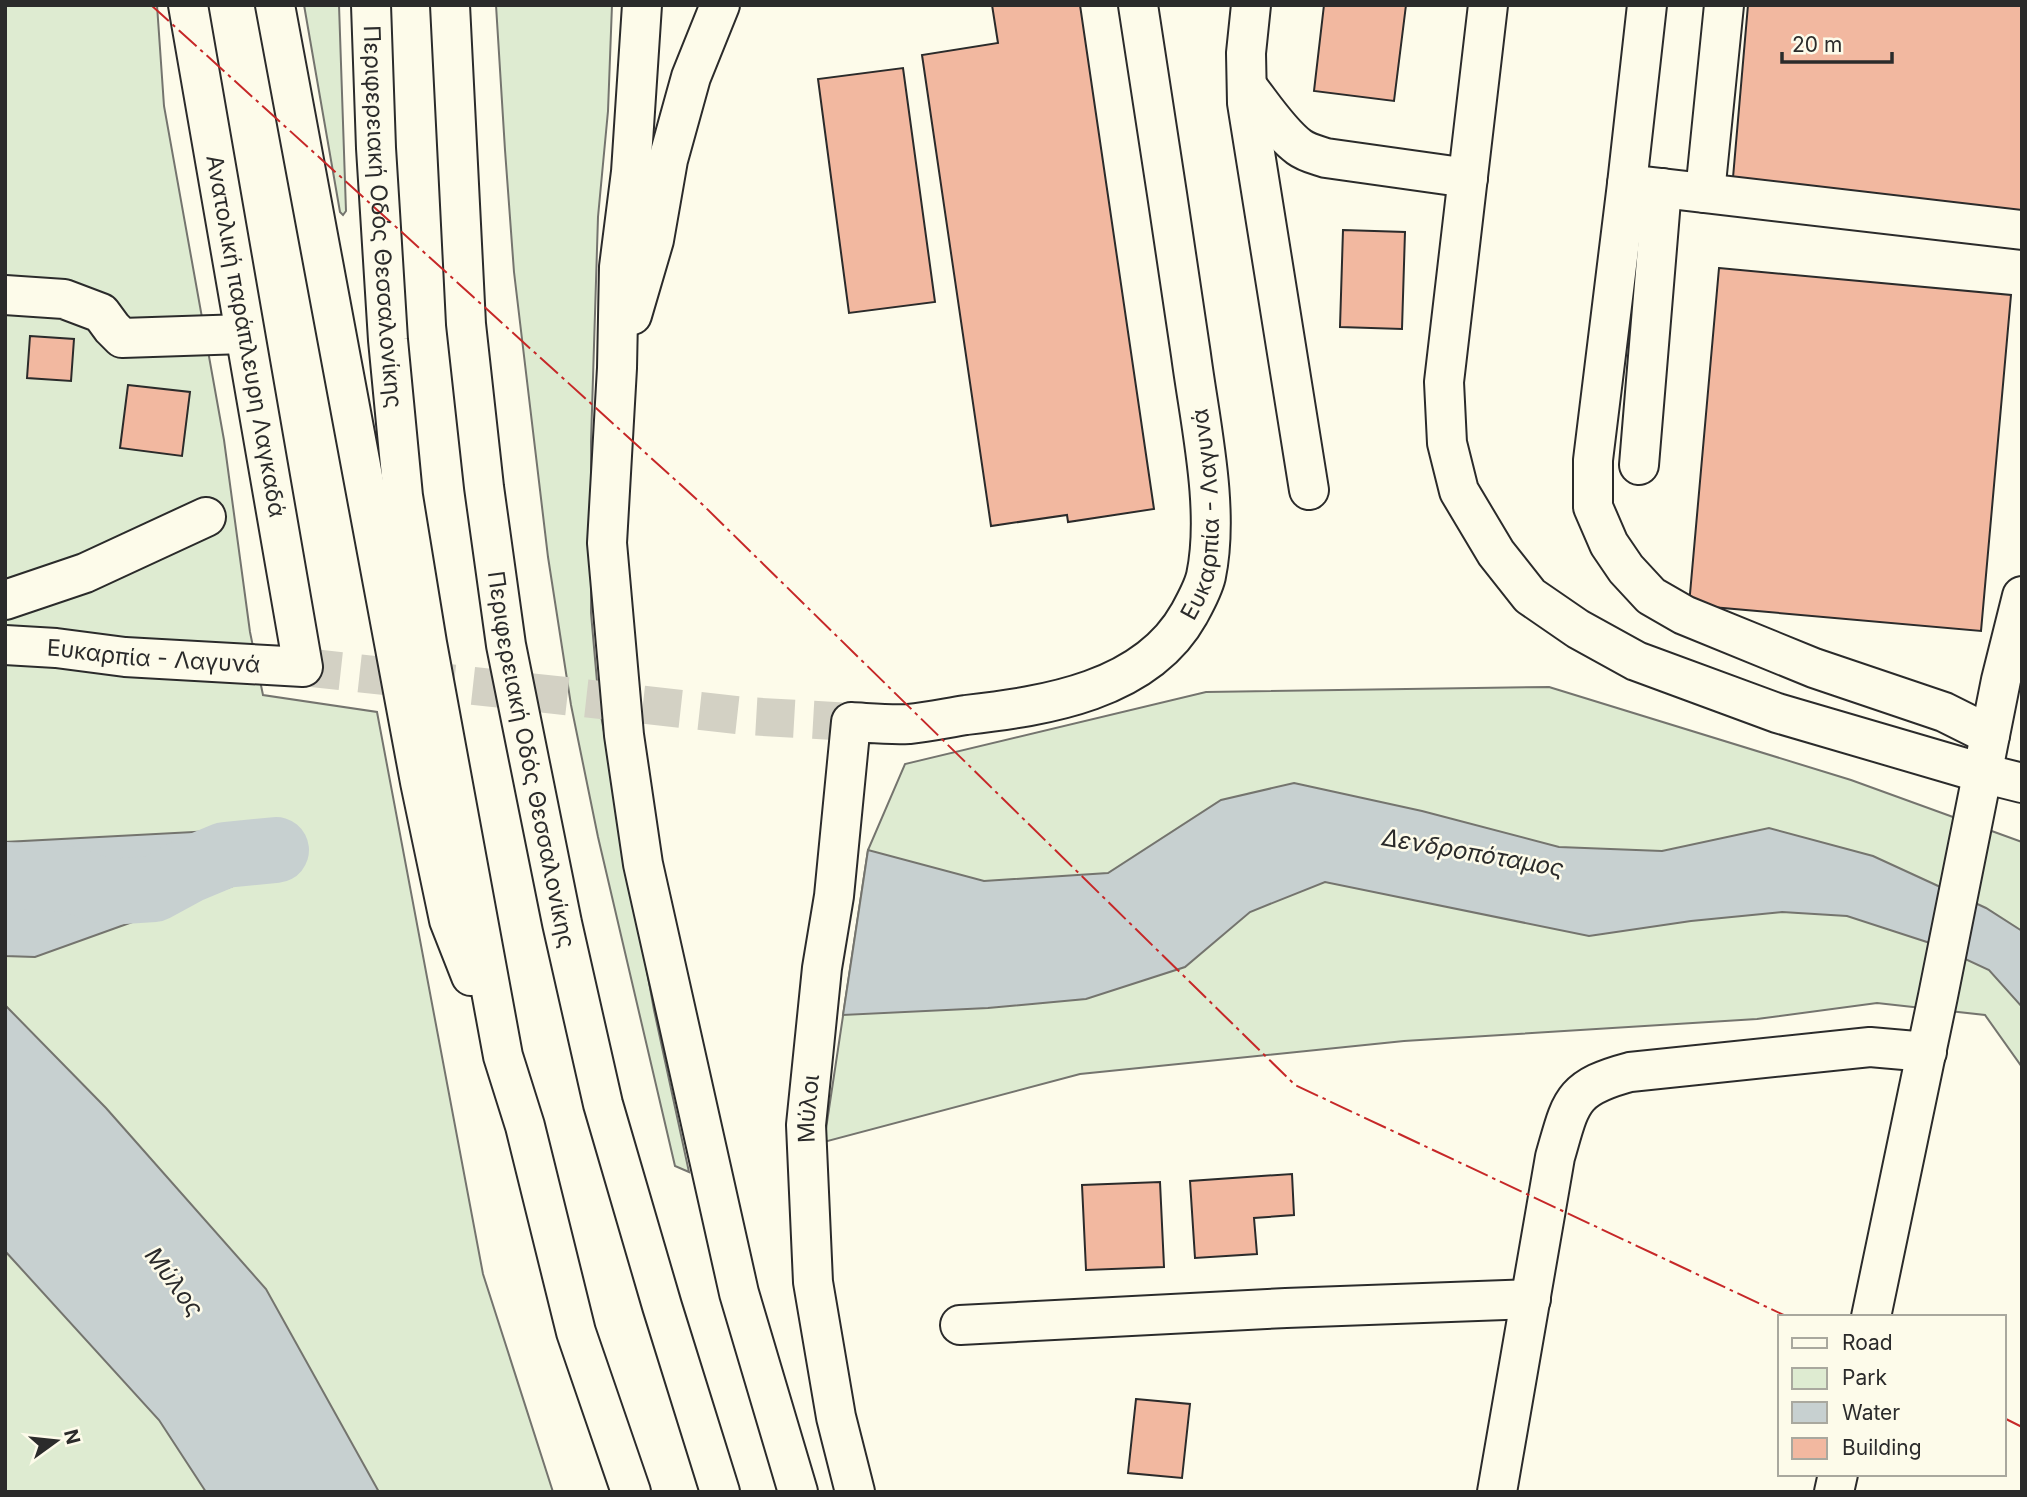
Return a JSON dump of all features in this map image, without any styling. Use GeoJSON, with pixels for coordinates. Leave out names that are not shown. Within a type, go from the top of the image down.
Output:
{"type":"FeatureCollection","features":[{"type":"Feature","properties":{"kind":"main road","name":"Ανατολική παράπλευρη Λαγκαδά"},"geometry":{"type":"LineString","coordinates":[[188,5],[303,667]]}},
{"type":"Feature","properties":{"kind":"main road"},"geometry":{"type":"LineString","coordinates":[[275,5],[419,782],[449,920],[503,1056]]}},
{"type":"Feature","properties":{"kind":"main road","name":"Περιφερειακή Οδός Θεσσαλονίκης"},"geometry":{"type":"LineString","coordinates":[[371,5],[376,148],[387,327],[403,495],[451,782],[503,1056],[525,1126],[576,1332],[631,1492]]}},
{"type":"Feature","properties":{"kind":"main road","name":"Περιφερειακή Οδός Θεσσαλονίκης"},"geometry":{"type":"LineString","coordinates":[[450,5],[466,324],[484,486],[506,645],[562,923],[603,1104],[720,1492]]}},
{"type":"Feature","properties":{"kind":"main road"},"geometry":{"type":"LineString","coordinates":[[642,5],[631,172],[619,267],[617,368],[607,543],[624,735],[643,864],[739,1293],[798,1492]]}},
{"type":"Feature","properties":{"kind":"main road"},"geometry":{"type":"LineString","coordinates":[[617,368],[653,240],[668,160],[691,77],[720,5]]}},
{"type":"Feature","properties":{"kind":"main road","name":"Ευκαρπία - Λαγυνά"},"geometry":{"type":"LineString","coordinates":[[851,722],[907,724],[1026,708],[1085,692],[1133,669],[1167,643],[1183,625],[1195,603],[1205,578],[1209,551],[1210,513],[1206,461],[1138,5]]}},
{"type":"Feature","properties":{"kind":"main road"},"geometry":{"type":"LineString","coordinates":[[1251,5],[1246,53],[1247,103],[1310,490]]}},
{"type":"Feature","properties":{"kind":"main road"},"geometry":{"type":"LineString","coordinates":[[1488,5],[1444,382],[1447,443],[1459,491],[1496,553],[1530,596],[1578,629],[1636,662],[1777,713],[1982,774],[2022,783]]}},
{"type":"Feature","properties":{"kind":"main road"},"geometry":{"type":"LineString","coordinates":[[1639,464],[1647,5]]}},
{"type":"Feature","properties":{"kind":"main road"},"geometry":{"type":"LineString","coordinates":[[1705,193],[1724,5]]}},
{"type":"Feature","properties":{"kind":"main road"},"geometry":{"type":"LineString","coordinates":[[1247,86],[1289,138],[1312,154],[1468,178]]}},
{"type":"Feature","properties":{"kind":"main road"},"geometry":{"type":"LineString","coordinates":[[1645,186],[2022,230]]}},
{"type":"Feature","properties":{"kind":"main road"},"geometry":{"type":"LineString","coordinates":[[1645,186],[1592,460],[1593,507],[1609,544],[1626,569],[1651,596],[1684,615],[1814,668],[1944,712],[1990,734]]}},
{"type":"Feature","properties":{"kind":"main road"},"geometry":{"type":"LineString","coordinates":[[5,295],[64,299],[101,313],[122,338],[244,334]]}},
{"type":"Feature","properties":{"kind":"main road"},"geometry":{"type":"LineString","coordinates":[[5,600],[85,573],[206,517]]}},
{"type":"Feature","properties":{"kind":"main road"},"geometry":{"type":"LineString","coordinates":[[1871,1315],[2001,680],[2022,596]]}},
{"type":"Feature","properties":{"kind":"main road","name":"Ευκαρπία - Λαγυνά"},"geometry":{"type":"LineString","coordinates":[[5,645],[125,657],[303,667]]}},
{"type":"Feature","properties":{"kind":"main road","name":"Μύλοι"},"geometry":{"type":"LineString","coordinates":[[851,722],[834,896],[822,968],[806,1125],[813,1282],[836,1417],[855,1492]]}},
{"type":"Feature","properties":{"kind":"main road"},"geometry":{"type":"LineString","coordinates":[[1497,1492],[1555,1157],[1569,1110],[1582,1092],[1603,1079],[1630,1072],[1870,1047],[1927,1052]]}},
{"type":"Feature","properties":{"kind":"main road"},"geometry":{"type":"LineString","coordinates":[[960,1325],[1286,1308],[1531,1299]]}},
{"type":"Feature","properties":{"kind":"green space"},"geometry":{"type":"Polygon","coordinates":[[[5,5],[157,5],[164,106],[224,440],[250,632],[263,695],[377,712],[483,1274],[553,1492],[5,1492],[5,5]]]}},
{"type":"Feature","properties":{"kind":"green space"},"geometry":{"type":"Polygon","coordinates":[[[304,5],[339,5],[346,211],[343,215],[340,212],[304,5]]]}},
{"type":"Feature","properties":{"kind":"green space"},"geometry":{"type":"Polygon","coordinates":[[[496,5],[612,5],[608,111],[598,217],[591,442],[591,613],[599,704],[654,1010],[689,1172],[675,1166],[598,837],[571,705],[548,557],[514,272],[496,5]]]}},
{"type":"Feature","properties":{"kind":"green space"},"geometry":{"type":"Polygon","coordinates":[[[1549,687],[1851,780],[2022,842],[2022,1067],[1985,1015],[1877,1003],[1757,1019],[1404,1041],[1080,1074],[824,1142],[868,850],[905,764],[1206,692],[1549,687]]]}},
{"type":"Feature","properties":{"kind":"water"},"geometry":{"type":"Polygon","coordinates":[[[1294,783],[1422,811],[1559,847],[1662,851],[1769,828],[1873,856],[1986,908],[2022,931],[2022,1007],[1989,970],[1933,944],[1847,916],[1782,912],[1691,921],[1589,936],[1325,882],[1250,912],[1185,967],[1086,999],[988,1008],[843,1015],[868,850],[984,881],[1108,873],[1221,800],[1294,783]]]}},
{"type":"Feature","properties":{"kind":"water"},"geometry":{"type":"Polygon","coordinates":[[[231,830],[241,883],[35,957],[5,956],[5,842],[231,830]]]}},
{"type":"Feature","properties":{"kind":"water","name":"Μύλος"},"geometry":{"type":"Polygon","coordinates":[[[5,1005],[106,1108],[266,1289],[379,1492],[206,1492],[159,1420],[5,1251],[5,1005]]]}},
{"type":"Feature","properties":{"kind":"building"},"geometry":{"type":"Polygon","coordinates":[[[992,5],[1080,5],[1154,509],[1068,522],[1067,515],[991,526],[922,55],[998,43],[992,5]]]}},
{"type":"Feature","properties":{"kind":"building"},"geometry":{"type":"Polygon","coordinates":[[[1324,5],[1406,5],[1394,101],[1314,91],[1324,5]]]}},
{"type":"Feature","properties":{"kind":"building"},"geometry":{"type":"Polygon","coordinates":[[[1748,5],[2022,5],[2022,214],[1732,189],[1748,5]]]}},
{"type":"Feature","properties":{"kind":"building"},"geometry":{"type":"Polygon","coordinates":[[[903,68],[935,302],[849,313],[818,79],[903,68]]]}},
{"type":"Feature","properties":{"kind":"building"},"geometry":{"type":"Polygon","coordinates":[[[1343,230],[1405,232],[1402,329],[1340,327],[1343,230]]]}},
{"type":"Feature","properties":{"kind":"building"},"geometry":{"type":"Polygon","coordinates":[[[1719,268],[2011,295],[1981,631],[1689,605],[1719,268]]]}},
{"type":"Feature","properties":{"kind":"building"},"geometry":{"type":"Polygon","coordinates":[[[30,336],[74,339],[71,381],[27,378],[30,336]]]}},
{"type":"Feature","properties":{"kind":"building"},"geometry":{"type":"Polygon","coordinates":[[[128,385],[190,392],[182,456],[120,448],[128,385]]]}},
{"type":"Feature","properties":{"kind":"building"},"geometry":{"type":"Polygon","coordinates":[[[1292,1174],[1294,1215],[1254,1218],[1257,1254],[1195,1258],[1190,1181],[1292,1174]]]}},
{"type":"Feature","properties":{"kind":"building"},"geometry":{"type":"Polygon","coordinates":[[[1160,1182],[1164,1267],[1086,1270],[1082,1185],[1160,1182]]]}},
{"type":"Feature","properties":{"kind":"building"},"geometry":{"type":"Polygon","coordinates":[[[1136,1399],[1190,1404],[1182,1478],[1128,1473],[1136,1399]]]}},
{"type":"Feature","properties":{"kind":"waterway","name":"Δενδροπόταμος"},"geometry":{"type":"LineString","coordinates":[[5,875],[67,879],[108,892],[154,889],[225,855],[276,850]]}},
{"type":"Feature","properties":{"kind":"tunnel"},"geometry":{"type":"LineString","coordinates":[[303,667],[746,716],[851,722]]}},
{"type":"Feature","properties":{"kind":"power"},"geometry":{"type":"LineString","coordinates":[[151,5],[703,505],[1295,1085],[1784,1315]]}},
{"type":"Feature","properties":{"kind":"power"},"geometry":{"type":"LineString","coordinates":[[2006,1419],[2022,1427]]}}]}
